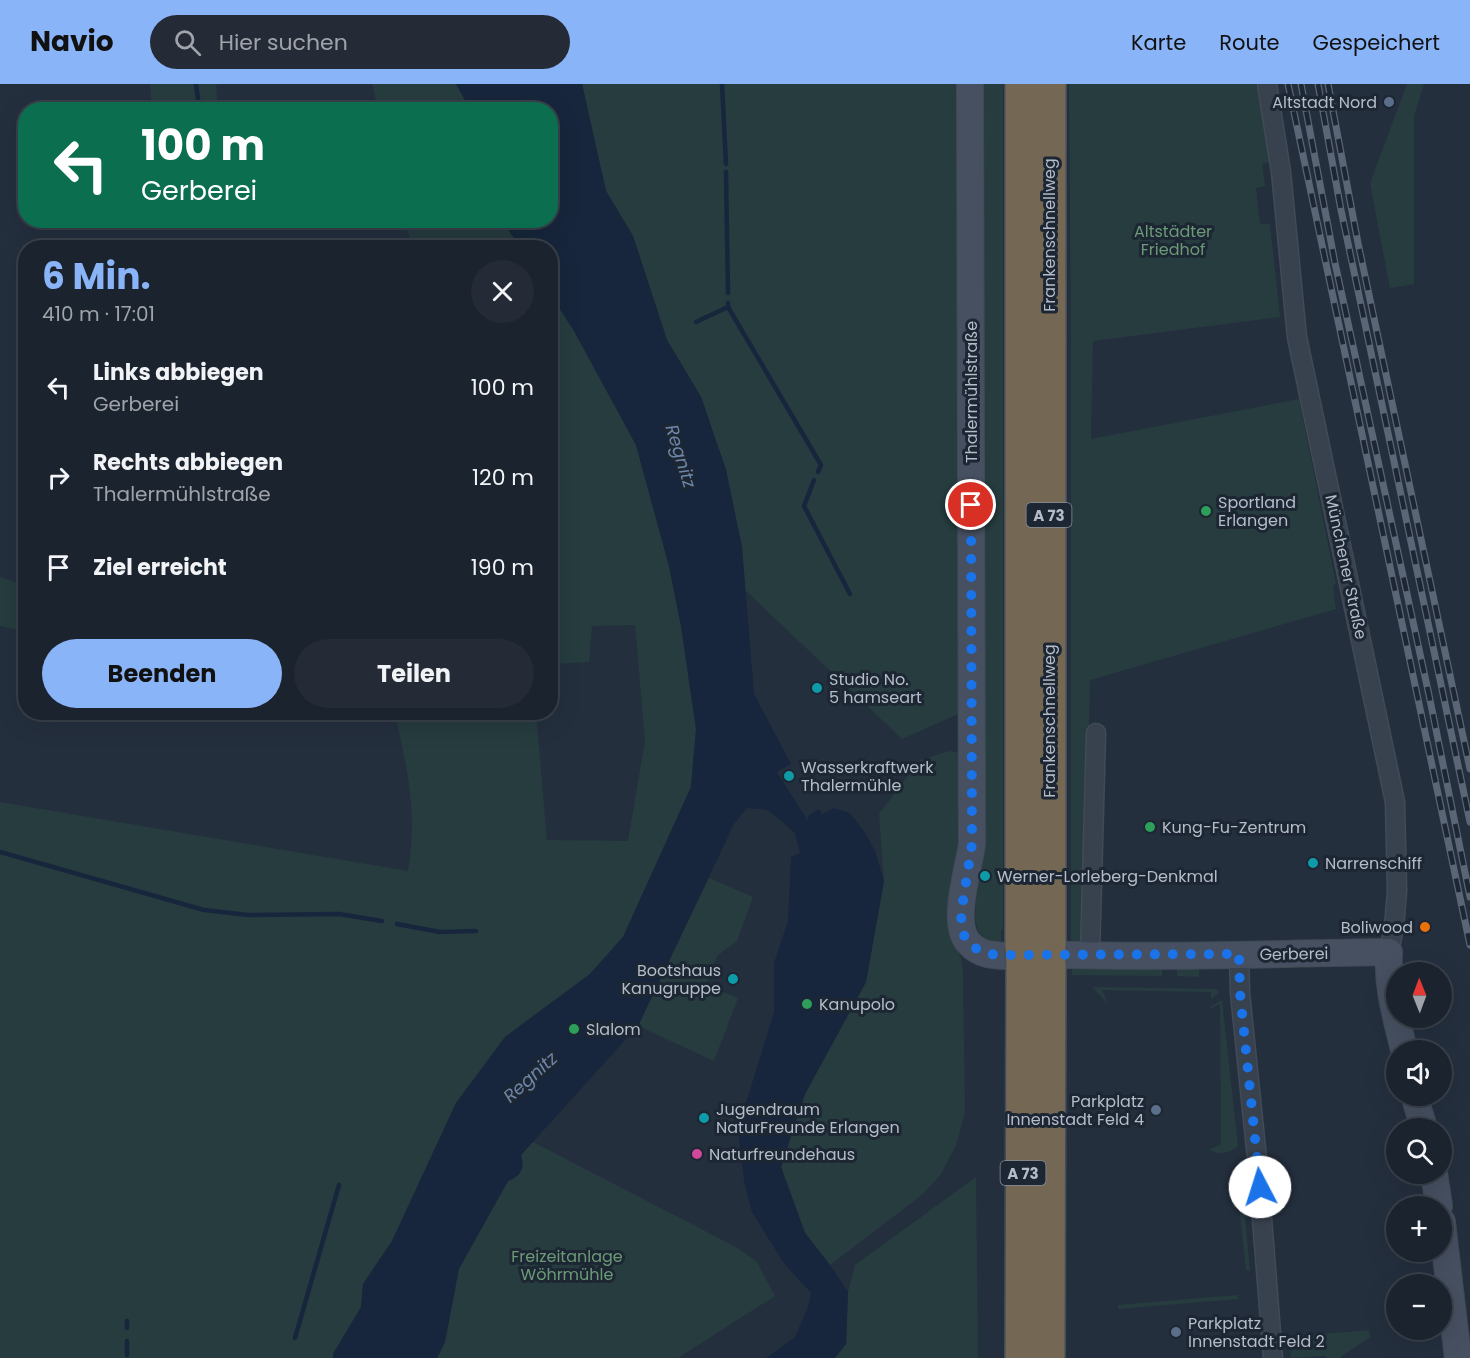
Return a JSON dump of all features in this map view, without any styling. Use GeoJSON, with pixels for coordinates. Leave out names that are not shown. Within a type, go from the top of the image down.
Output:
{"type":"FeatureCollection","features":[{"type":"Feature","properties":{"kind":"highway","name":"Frankenschnellweg"},"geometry":{"type":"LineString","coordinates":[[1022,84],[1036,968],[1048,1358]]}},
{"type":"Feature","properties":{"kind":"highway","name":"Frankenschnellweg"},"geometry":{"type":"LineString","coordinates":[[1022,1358],[1036,968],[1049,84]]}},
{"type":"Feature","properties":{"kind":"highway"},"geometry":{"type":"LineString","coordinates":[[1048,1317],[1057,1358]]}},
{"type":"Feature","properties":{"kind":"main road","name":"Thalermühlstraße"},"geometry":{"type":"LineString","coordinates":[[970,84],[972,844],[961,914],[962,930],[966,940],[973,947]]}},
{"type":"Feature","properties":{"kind":"main road","name":"Gerberei"},"geometry":{"type":"LineString","coordinates":[[973,947],[988,954],[1090,956],[1389,952]]}},
{"type":"Feature","properties":{"kind":"main road","name":"Münchener Straße"},"geometry":{"type":"LineString","coordinates":[[1389,952],[1389,989],[1402,1040]]}},
{"type":"Feature","properties":{"kind":"main road"},"geometry":{"type":"LineString","coordinates":[[1447,1262],[1458,1358]]}},
{"type":"Feature","properties":{"kind":"street","name":"Münchener Straße"},"geometry":{"type":"LineString","coordinates":[[1266,84],[1281,172],[1297,337],[1395,802],[1397,891],[1389,952]]}},
{"type":"Feature","properties":{"kind":"street"},"geometry":{"type":"LineString","coordinates":[[1090,956],[1096,733]]}},
{"type":"Feature","properties":{"kind":"street"},"geometry":{"type":"LineString","coordinates":[[1239,954],[1240,993],[1258,1168],[1273,1358]]}},
{"type":"Feature","properties":{"kind":"green space"},"geometry":{"type":"Polygon","coordinates":[[[150,84],[219,84],[216,85],[217,102],[151,102],[150,84]]]}},
{"type":"Feature","properties":{"kind":"green space"},"geometry":{"type":"Polygon","coordinates":[[[372,84],[456,84],[466,102],[376,102],[372,84]]]}},
{"type":"Feature","properties":{"kind":"green space"},"geometry":{"type":"Polygon","coordinates":[[[582,84],[963,84],[965,711],[902,739],[745,590],[742,547],[726,470],[701,397],[667,340],[633,236],[606,191],[582,84]]]}},
{"type":"Feature","properties":{"kind":"green space"},"geometry":{"type":"Polygon","coordinates":[[[983,84],[1003,84],[1003,929],[1001,930],[1001,948],[985,939],[978,931],[975,920],[983,858],[984,817],[983,84]]]}},
{"type":"Feature","properties":{"kind":"green space","name":"Altstädter Friedhof"},"geometry":{"type":"Polygon","coordinates":[[[1069,84],[1256,84],[1271,161],[1262,164],[1265,186],[1256,188],[1260,224],[1270,224],[1280,317],[1093,341],[1091,439],[1299,399],[1336,583],[1333,586],[1336,609],[1090,680],[1085,943],[1071,948],[1071,344],[1069,84]]]}},
{"type":"Feature","properties":{"kind":"green space"},"geometry":{"type":"Polygon","coordinates":[[[1407,84],[1424,84],[1414,116],[1414,284],[1390,288],[1370,183],[1407,84]]]}},
{"type":"Feature","properties":{"kind":"green space"},"geometry":{"type":"Polygon","coordinates":[[[407,228],[507,228],[515,240],[410,240],[407,228]]]}},
{"type":"Feature","properties":{"kind":"green space"},"geometry":{"type":"Polygon","coordinates":[[[558,306],[636,445],[669,566],[681,626],[696,729],[691,787],[623,937],[590,974],[505,1037],[456,1103],[392,1241],[363,1284],[361,1307],[333,1354],[333,1358],[0,1358],[0,802],[408,871],[412,830],[410,791],[396,720],[537,720],[547,840],[628,841],[645,741],[635,625],[592,626],[589,662],[558,664],[558,306]]]}},
{"type":"Feature","properties":{"kind":"green space"},"geometry":{"type":"Polygon","coordinates":[[[0,577],[18,583],[18,630],[0,626],[0,577]]]}},
{"type":"Feature","properties":{"kind":"green space"},"geometry":{"type":"Polygon","coordinates":[[[949,751],[959,753],[965,763],[953,937],[961,958],[963,972],[965,1112],[956,1145],[941,1174],[923,1194],[830,1265],[805,1233],[781,1167],[805,1094],[866,982],[884,881],[879,814],[920,760],[949,751]]]}},
{"type":"Feature","properties":{"kind":"green space"},"geometry":{"type":"Polygon","coordinates":[[[709,878],[753,897],[737,941],[717,956],[706,985],[738,998],[714,1061],[638,1026],[709,878]]]}},
{"type":"Feature","properties":{"kind":"green space"},"geometry":{"type":"Polygon","coordinates":[[[1072,962],[1190,968],[1199,970],[1199,977],[1177,976],[1177,968],[1162,968],[1162,976],[1072,975],[1072,962]]]}},
{"type":"Feature","properties":{"kind":"green space"},"geometry":{"type":"Polygon","coordinates":[[[1092,987],[1214,989],[1218,991],[1218,994],[1211,999],[1211,992],[1102,990],[1108,1004],[1092,987]]]}},
{"type":"Feature","properties":{"kind":"green space"},"geometry":{"type":"Polygon","coordinates":[[[1222,1000],[1238,1146],[1228,1152],[1217,1153],[1209,1150],[1221,1144],[1220,1004],[1210,1009],[1210,1007],[1222,1000]]]}},
{"type":"Feature","properties":{"kind":"green space","name":"Freizeitanlage Wöhrmühle"},"geometry":{"type":"Polygon","coordinates":[[[533,1142],[736,1247],[757,1262],[775,1296],[678,1358],[437,1358],[445,1342],[458,1269],[508,1181],[521,1171],[521,1155],[533,1142]]]}},
{"type":"Feature","properties":{"kind":"green space"},"geometry":{"type":"Polygon","coordinates":[[[976,1177],[978,1358],[835,1358],[846,1344],[848,1292],[855,1265],[976,1177]]]}},
{"type":"Feature","properties":{"kind":"green space"},"geometry":{"type":"Polygon","coordinates":[[[1243,1195],[1250,1271],[1246,1270],[1238,1196],[1243,1195]]]}},
{"type":"Feature","properties":{"kind":"green space"},"geometry":{"type":"Polygon","coordinates":[[[1237,1295],[1238,1299],[1118,1309],[1118,1305],[1237,1295]]]}},
{"type":"Feature","properties":{"kind":"green space"},"geometry":{"type":"Polygon","coordinates":[[[1369,1330],[1370,1337],[1339,1358],[1325,1356],[1290,1358],[1291,1343],[1299,1336],[1369,1330]]]}},
{"type":"Feature","properties":{"kind":"water","name":"Regnitz"},"geometry":{"type":"Polygon","coordinates":[[[456,84],[582,84],[606,191],[633,236],[667,340],[701,397],[726,470],[742,547],[754,694],[791,764],[777,772],[808,821],[808,816],[819,809],[822,814],[834,808],[850,813],[864,831],[875,851],[884,881],[866,982],[805,1094],[781,1167],[805,1233],[848,1292],[846,1344],[835,1358],[766,1358],[795,1337],[808,1307],[811,1293],[783,1262],[752,1212],[744,1181],[738,1129],[774,1012],[774,963],[788,921],[791,857],[800,853],[795,833],[768,810],[747,808],[734,824],[638,1026],[521,1155],[521,1171],[508,1181],[459,1269],[445,1342],[437,1358],[333,1358],[333,1354],[361,1307],[363,1284],[392,1241],[456,1103],[505,1037],[590,974],[623,937],[691,787],[696,729],[681,626],[669,566],[636,445],[558,306],[558,240],[515,240],[507,228],[558,228],[558,102],[466,102],[456,84]]]}},
{"type":"Feature","properties":{"kind":"waterway"},"geometry":{"type":"LineString","coordinates":[[196,84],[198,102]]}},
{"type":"Feature","properties":{"kind":"waterway"},"geometry":{"type":"LineString","coordinates":[[722,84],[726,164]]}},
{"type":"Feature","properties":{"kind":"waterway"},"geometry":{"type":"LineString","coordinates":[[726,172],[728,293]]}},
{"type":"Feature","properties":{"kind":"waterway"},"geometry":{"type":"LineString","coordinates":[[728,303],[728,307],[821,465],[818,472]]}},
{"type":"Feature","properties":{"kind":"waterway"},"geometry":{"type":"LineString","coordinates":[[696,322],[728,307]]}},
{"type":"Feature","properties":{"kind":"waterway"},"geometry":{"type":"LineString","coordinates":[[814,480],[804,506],[850,594]]}},
{"type":"Feature","properties":{"kind":"waterway"},"geometry":{"type":"LineString","coordinates":[[0,852],[204,910],[248,915],[339,914],[382,921]]}},
{"type":"Feature","properties":{"kind":"waterway"},"geometry":{"type":"LineString","coordinates":[[397,924],[440,932],[476,931]]}},
{"type":"Feature","properties":{"kind":"waterway"},"geometry":{"type":"LineString","coordinates":[[295,1338],[339,1185]]}},
{"type":"Feature","properties":{"kind":"waterway"},"geometry":{"type":"LineString","coordinates":[[127,1321],[127,1328]]}},
{"type":"Feature","properties":{"kind":"waterway"},"geometry":{"type":"LineString","coordinates":[[127,1341],[127,1355]]}},
{"type":"Feature","properties":{"kind":"railway"},"geometry":{"type":"LineString","coordinates":[[1288,84],[1470,945]]}},
{"type":"Feature","properties":{"kind":"railway"},"geometry":{"type":"LineString","coordinates":[[1301,84],[1335,263],[1429,695],[1470,897]]}},
{"type":"Feature","properties":{"kind":"railway"},"geometry":{"type":"LineString","coordinates":[[1318,84],[1341,210],[1470,822]]}},
{"type":"Feature","properties":{"kind":"railway"},"geometry":{"type":"LineString","coordinates":[[1328,84],[1358,243],[1470,769]]}},
{"type":"Feature","properties":{"kind":"place","name":"Altstadt Nord"},"geometry":{"type":"Point","coordinates":[1389,102]}},
{"type":"Feature","properties":{"kind":"place","name":"Sportland Erlangen"},"geometry":{"type":"Point","coordinates":[1206,511]}},
{"type":"Feature","properties":{"kind":"place","name":"Studio No. 5 hamseart"},"geometry":{"type":"Point","coordinates":[817,688]}},
{"type":"Feature","properties":{"kind":"place","name":"Wasserkraftwerk Thalermühle"},"geometry":{"type":"Point","coordinates":[789,776]}},
{"type":"Feature","properties":{"kind":"place","name":"Kung-Fu-Zentrum"},"geometry":{"type":"Point","coordinates":[1150,827]}},
{"type":"Feature","properties":{"kind":"place","name":"Narrenschiff"},"geometry":{"type":"Point","coordinates":[1313,863]}},
{"type":"Feature","properties":{"kind":"place","name":"Werner-Lorleberg-Denkmal"},"geometry":{"type":"Point","coordinates":[985,876]}},
{"type":"Feature","properties":{"kind":"place","name":"Boliwood"},"geometry":{"type":"Point","coordinates":[1425,927]}},
{"type":"Feature","properties":{"kind":"place","name":"Bootshaus Kanugruppe"},"geometry":{"type":"Point","coordinates":[733,979]}},
{"type":"Feature","properties":{"kind":"place","name":"Kanupolo"},"geometry":{"type":"Point","coordinates":[807,1004]}},
{"type":"Feature","properties":{"kind":"place","name":"Slalom"},"geometry":{"type":"Point","coordinates":[574,1029]}},
{"type":"Feature","properties":{"kind":"place","name":"Parkplatz Innenstadt Feld 4"},"geometry":{"type":"Point","coordinates":[1156,1110]}},
{"type":"Feature","properties":{"kind":"place","name":"Jugendraum NaturFreunde Erlangen"},"geometry":{"type":"Point","coordinates":[704,1118]}},
{"type":"Feature","properties":{"kind":"place","name":"Naturfreundehaus"},"geometry":{"type":"Point","coordinates":[697,1154]}},
{"type":"Feature","properties":{"kind":"place","name":"Parkplatz Innenstadt Feld 2"},"geometry":{"type":"Point","coordinates":[1176,1332]}},
{"type":"Feature","properties":{"kind":"route"},"geometry":{"type":"LineString","coordinates":[[971,505],[972,844],[961,914],[962,930],[966,940],[980,952],[1001,955],[1239,954],[1240,993],[1260,1187]]}}]}
